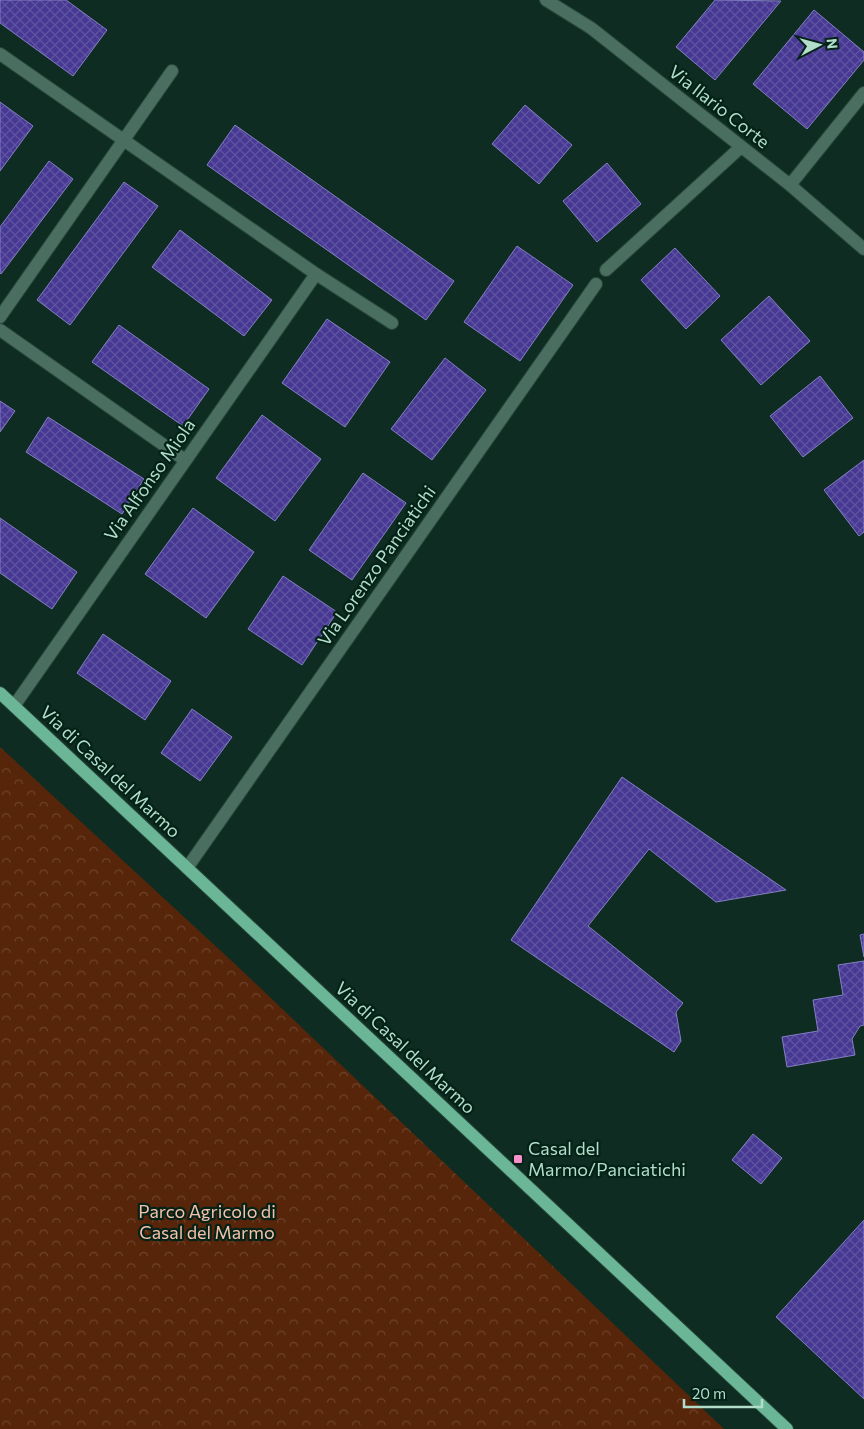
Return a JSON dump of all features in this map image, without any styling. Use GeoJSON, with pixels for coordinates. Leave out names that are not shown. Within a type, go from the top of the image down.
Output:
{"type":"FeatureCollection","features":[{"type":"Feature","properties":{"kind":"main road","name":"Via di Casal del Marmo"},"geometry":{"type":"LineString","coordinates":[[0,693],[787,1429]]}},
{"type":"Feature","properties":{"kind":"street","name":"Via Ilario Corte"},"geometry":{"type":"LineString","coordinates":[[546,0],[591,28],[790,185],[864,249]]}},
{"type":"Feature","properties":{"kind":"street"},"geometry":{"type":"LineString","coordinates":[[0,54],[316,274],[392,323]]}},
{"type":"Feature","properties":{"kind":"street"},"geometry":{"type":"LineString","coordinates":[[0,316],[172,71]]}},
{"type":"Feature","properties":{"kind":"street"},"geometry":{"type":"LineString","coordinates":[[790,185],[864,93]]}},
{"type":"Feature","properties":{"kind":"street"},"geometry":{"type":"LineString","coordinates":[[606,270],[741,147]]}},
{"type":"Feature","properties":{"kind":"street","name":"Via Alfonso Miola"},"geometry":{"type":"LineString","coordinates":[[14,706],[316,274]]}},
{"type":"Feature","properties":{"kind":"street","name":"Via Lorenzo Panciatichi"},"geometry":{"type":"LineString","coordinates":[[186,868],[596,284]]}},
{"type":"Feature","properties":{"kind":"street"},"geometry":{"type":"LineString","coordinates":[[0,330],[185,460]]}},
{"type":"Feature","properties":{"kind":"green space","name":"Parco Agricolo di Casal del Marmo"},"geometry":{"type":"Polygon","coordinates":[[[0,747],[236,965],[724,1429],[0,1429],[0,747]]]}},
{"type":"Feature","properties":{"kind":"building"},"geometry":{"type":"Polygon","coordinates":[[[0,0],[66,0],[107,30],[73,76],[0,23],[0,0]]]}},
{"type":"Feature","properties":{"kind":"building"},"geometry":{"type":"Polygon","coordinates":[[[715,0],[781,1],[715,80],[676,47],[715,0]]]}},
{"type":"Feature","properties":{"kind":"building"},"geometry":{"type":"Polygon","coordinates":[[[814,10],[864,52],[864,60],[807,129],[753,84],[814,10]]]}},
{"type":"Feature","properties":{"kind":"building"},"geometry":{"type":"Polygon","coordinates":[[[0,102],[33,126],[0,171],[0,102]]]}},
{"type":"Feature","properties":{"kind":"building"},"geometry":{"type":"Polygon","coordinates":[[[525,105],[572,145],[539,184],[492,144],[525,105]]]}},
{"type":"Feature","properties":{"kind":"building"},"geometry":{"type":"Polygon","coordinates":[[[235,125],[454,281],[426,320],[207,165],[235,125]]]}},
{"type":"Feature","properties":{"kind":"building"},"geometry":{"type":"Polygon","coordinates":[[[49,161],[73,179],[1,274],[0,227],[49,161]]]}},
{"type":"Feature","properties":{"kind":"building"},"geometry":{"type":"Polygon","coordinates":[[[607,163],[641,204],[597,242],[563,201],[607,163]]]}},
{"type":"Feature","properties":{"kind":"building"},"geometry":{"type":"Polygon","coordinates":[[[124,182],[158,206],[70,325],[37,300],[124,182]]]}},
{"type":"Feature","properties":{"kind":"building"},"geometry":{"type":"Polygon","coordinates":[[[180,230],[272,300],[244,336],[152,267],[180,230]]]}},
{"type":"Feature","properties":{"kind":"building"},"geometry":{"type":"Polygon","coordinates":[[[517,246],[573,285],[520,361],[464,322],[517,246]]]}},
{"type":"Feature","properties":{"kind":"building"},"geometry":{"type":"Polygon","coordinates":[[[675,248],[720,296],[686,329],[641,280],[675,248]]]}},
{"type":"Feature","properties":{"kind":"building"},"geometry":{"type":"Polygon","coordinates":[[[769,296],[810,341],[761,385],[721,340],[769,296]]]}},
{"type":"Feature","properties":{"kind":"building"},"geometry":{"type":"Polygon","coordinates":[[[327,319],[390,362],[345,427],[282,383],[327,319]]]}},
{"type":"Feature","properties":{"kind":"building"},"geometry":{"type":"Polygon","coordinates":[[[119,325],[209,389],[183,426],[92,362],[119,325]]]}},
{"type":"Feature","properties":{"kind":"building"},"geometry":{"type":"Polygon","coordinates":[[[445,358],[486,390],[432,460],[391,429],[445,358]]]}},
{"type":"Feature","properties":{"kind":"building"},"geometry":{"type":"Polygon","coordinates":[[[820,376],[853,418],[803,457],[770,416],[820,376]]]}},
{"type":"Feature","properties":{"kind":"building"},"geometry":{"type":"Polygon","coordinates":[[[0,401],[15,411],[0,432],[0,401]]]}},
{"type":"Feature","properties":{"kind":"building"},"geometry":{"type":"Polygon","coordinates":[[[262,415],[321,459],[275,521],[216,478],[262,415]]]}},
{"type":"Feature","properties":{"kind":"building"},"geometry":{"type":"Polygon","coordinates":[[[48,417],[144,479],[122,514],[26,452],[48,417]]]}},
{"type":"Feature","properties":{"kind":"building"},"geometry":{"type":"Polygon","coordinates":[[[864,460],[864,532],[859,536],[824,490],[864,460]]]}},
{"type":"Feature","properties":{"kind":"building"},"geometry":{"type":"Polygon","coordinates":[[[363,473],[406,503],[352,580],[309,550],[363,473]]]}},
{"type":"Feature","properties":{"kind":"building"},"geometry":{"type":"Polygon","coordinates":[[[193,508],[254,552],[206,618],[145,574],[193,508]]]}},
{"type":"Feature","properties":{"kind":"building"},"geometry":{"type":"Polygon","coordinates":[[[0,518],[77,572],[52,609],[0,573],[0,518]]]}},
{"type":"Feature","properties":{"kind":"building"},"geometry":{"type":"Polygon","coordinates":[[[283,576],[337,612],[302,665],[248,629],[283,576]]]}},
{"type":"Feature","properties":{"kind":"building"},"geometry":{"type":"Polygon","coordinates":[[[103,634],[171,681],[145,720],[77,673],[103,634]]]}},
{"type":"Feature","properties":{"kind":"building"},"geometry":{"type":"Polygon","coordinates":[[[192,709],[232,737],[200,781],[161,753],[192,709]]]}},
{"type":"Feature","properties":{"kind":"building"},"geometry":{"type":"Polygon","coordinates":[[[622,777],[786,890],[716,902],[649,849],[588,926],[683,1003],[676,1012],[681,1041],[674,1052],[511,940],[622,777]]]}},
{"type":"Feature","properties":{"kind":"building"},"geometry":{"type":"Polygon","coordinates":[[[864,934],[864,957],[860,935],[864,934]]]}},
{"type":"Feature","properties":{"kind":"building"},"geometry":{"type":"Polygon","coordinates":[[[864,961],[864,1025],[860,1026],[852,1039],[855,1055],[787,1067],[782,1037],[818,1031],[813,1000],[843,995],[838,965],[864,961]]]}},
{"type":"Feature","properties":{"kind":"building"},"geometry":{"type":"Polygon","coordinates":[[[753,1134],[782,1158],[761,1184],[732,1160],[753,1134]]]}},
{"type":"Feature","properties":{"kind":"building"},"geometry":{"type":"Polygon","coordinates":[[[864,1220],[864,1399],[776,1317],[864,1220]]]}},
{"type":"Feature","properties":{"kind":"place","name":"Casal del Marmo/Panciatichi"},"geometry":{"type":"Point","coordinates":[518,1159]}}]}
